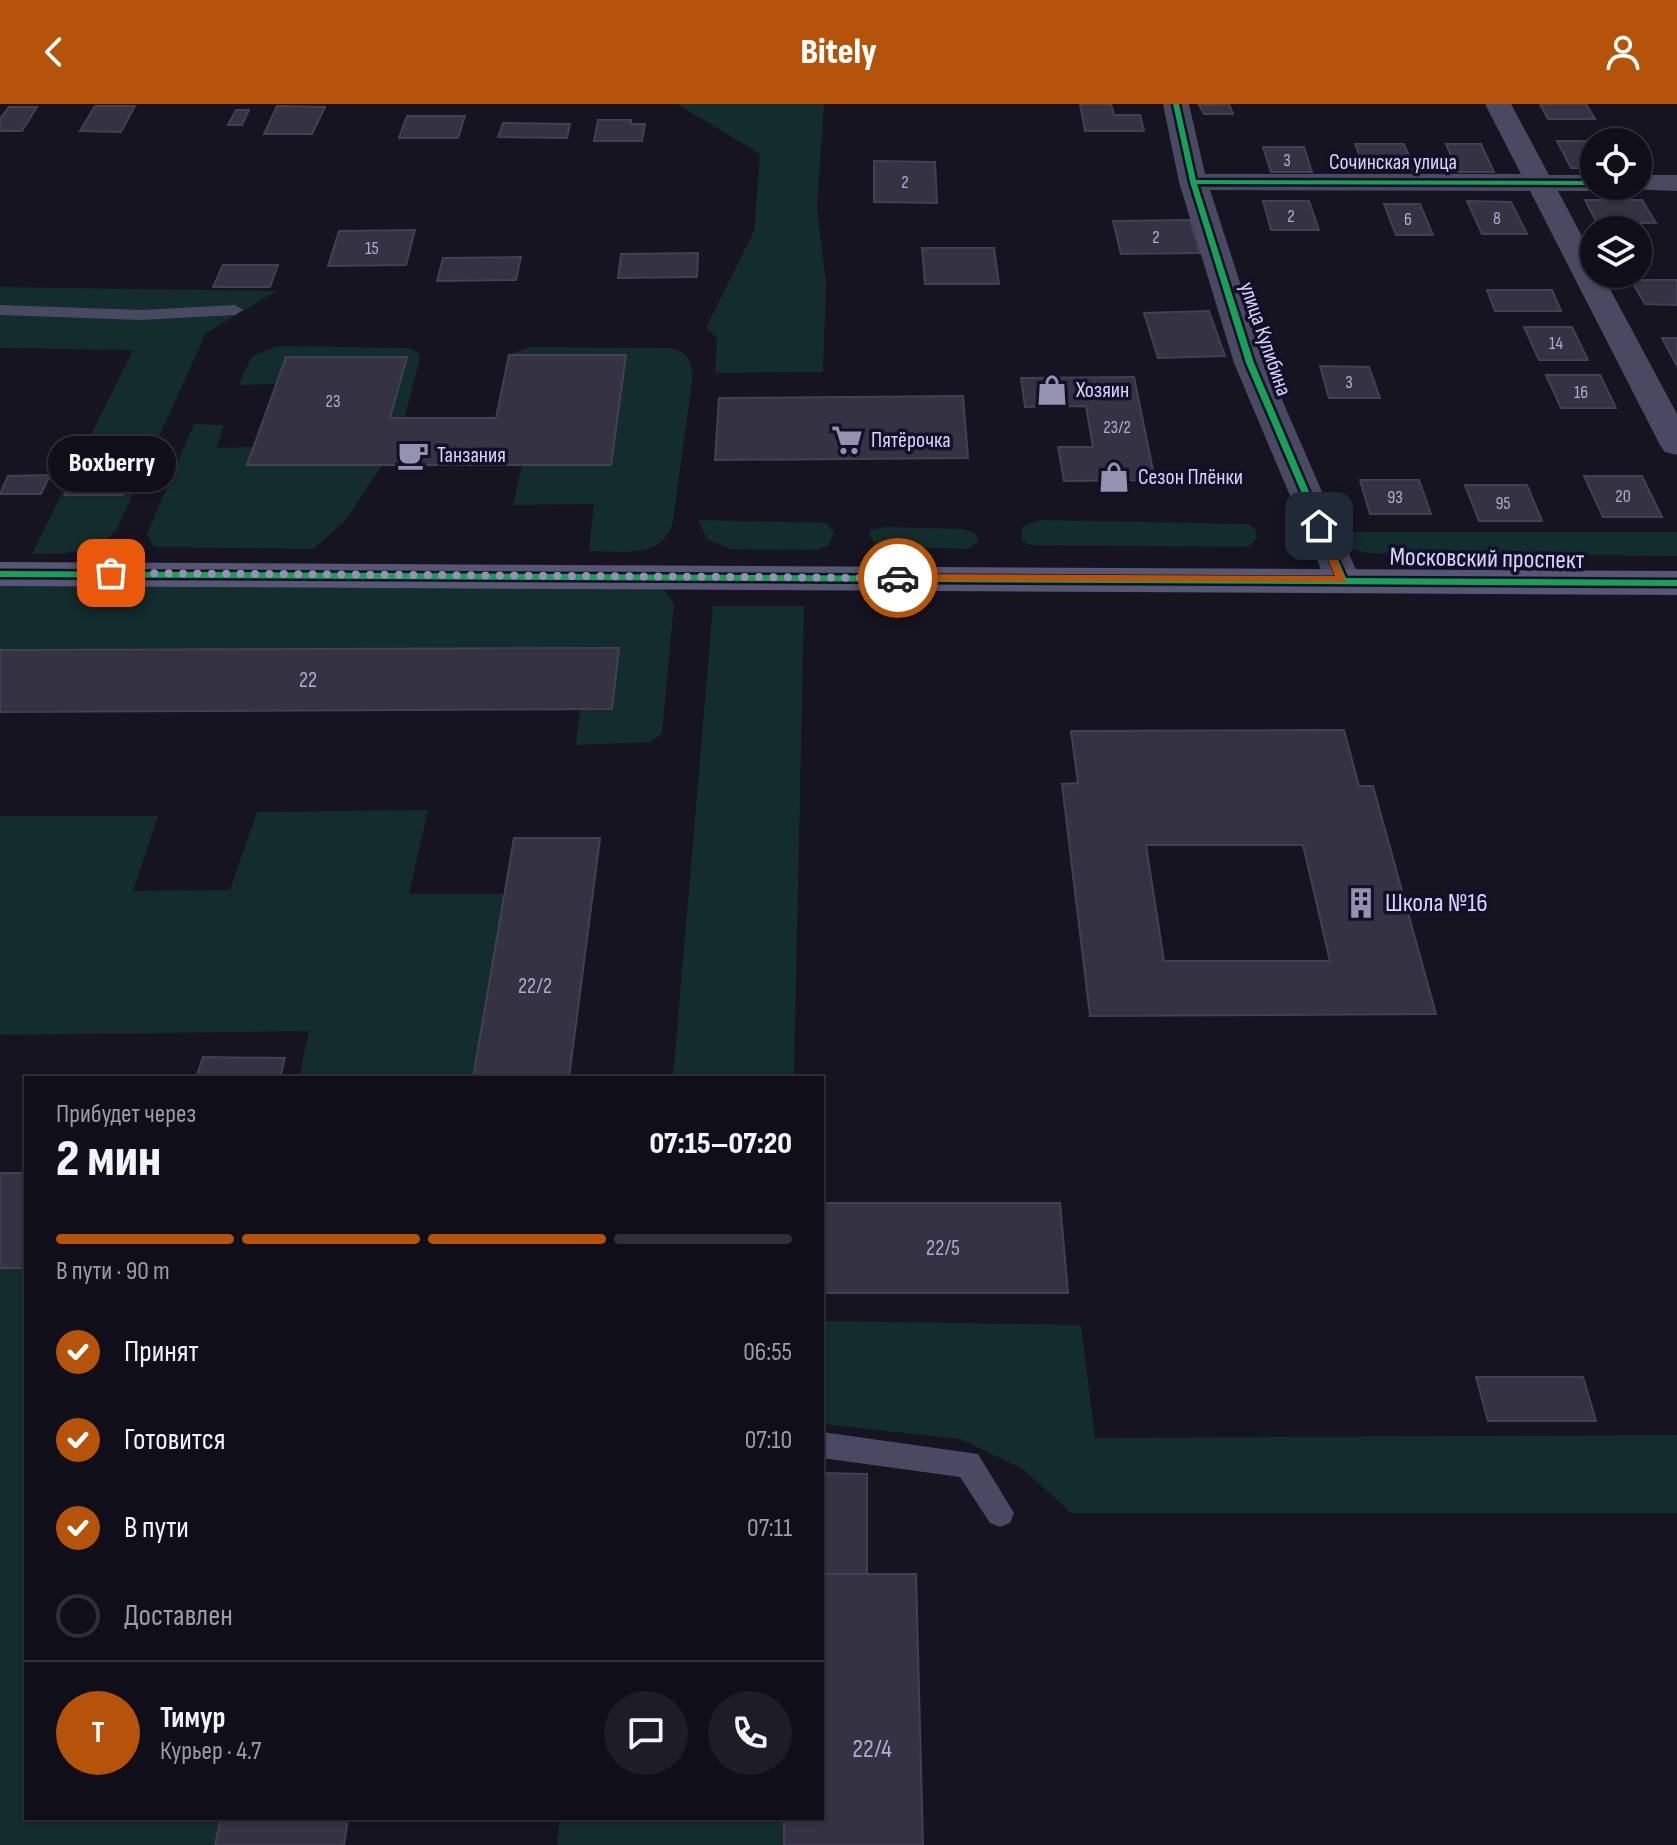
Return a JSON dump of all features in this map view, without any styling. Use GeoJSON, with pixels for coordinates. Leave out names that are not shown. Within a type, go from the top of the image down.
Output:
{"type":"FeatureCollection","features":[{"type":"Feature","properties":{"kind":"street","name":"улица Кулибина"},"geometry":{"type":"LineString","coordinates":[[1176,104],[1193,182],[1261,394],[1342,579]]}},
{"type":"Feature","properties":{"kind":"street"},"geometry":{"type":"LineString","coordinates":[[1498,104],[1677,445]]}},
{"type":"Feature","properties":{"kind":"street","name":"Сочинская улица"},"geometry":{"type":"LineString","coordinates":[[1193,182],[1580,183]]}},
{"type":"Feature","properties":{"kind":"street"},"geometry":{"type":"LineString","coordinates":[[1652,183],[1677,183]]}},
{"type":"Feature","properties":{"kind":"street","name":"Московский проспект"},"geometry":{"type":"LineString","coordinates":[[0,574],[1677,583]]}},
{"type":"Feature","properties":{"kind":"lane"},"geometry":{"type":"LineString","coordinates":[[0,310],[141,315],[235,310]]}},
{"type":"Feature","properties":{"kind":"lane"},"geometry":{"type":"LineString","coordinates":[[824,1445],[968,1464],[1000,1513]]}},
{"type":"Feature","properties":{"kind":"green space"},"geometry":{"type":"Polygon","coordinates":[[[677,104],[824,104],[817,207],[826,283],[823,372],[715,373],[717,338],[706,328],[754,231],[760,154],[677,104]]]}},
{"type":"Feature","properties":{"kind":"green space"},"geometry":{"type":"Polygon","coordinates":[[[0,287],[277,291],[206,333],[117,529],[109,538],[89,549],[32,554],[133,350],[0,348],[0,287]]]}},
{"type":"Feature","properties":{"kind":"green space"},"geometry":{"type":"Polygon","coordinates":[[[278,346],[409,348],[419,353],[420,360],[404,418],[390,418],[407,357],[286,357],[276,384],[238,385],[252,356],[278,346]]]}},
{"type":"Feature","properties":{"kind":"green space"},"geometry":{"type":"Polygon","coordinates":[[[529,347],[670,348],[686,357],[693,375],[673,521],[661,542],[640,551],[589,551],[594,504],[513,505],[522,465],[611,464],[626,355],[509,355],[529,347]]]}},
{"type":"Feature","properties":{"kind":"green space"},"geometry":{"type":"Polygon","coordinates":[[[194,424],[224,425],[217,448],[253,447],[248,465],[382,465],[345,521],[313,549],[154,547],[147,534],[194,424]]]}},
{"type":"Feature","properties":{"kind":"green space"},"geometry":{"type":"Polygon","coordinates":[[[698,520],[827,523],[834,533],[829,545],[817,550],[731,549],[708,540],[698,520]]]}},
{"type":"Feature","properties":{"kind":"green space"},"geometry":{"type":"Polygon","coordinates":[[[1039,520],[1247,524],[1255,529],[1257,538],[1249,547],[1029,545],[1022,540],[1022,527],[1039,520]]]}},
{"type":"Feature","properties":{"kind":"green space"},"geometry":{"type":"Polygon","coordinates":[[[884,527],[963,529],[976,534],[978,542],[968,549],[876,546],[869,535],[871,530],[884,527]]]}},
{"type":"Feature","properties":{"kind":"green space"},"geometry":{"type":"Polygon","coordinates":[[[1339,532],[1677,532],[1677,556],[1367,553],[1344,547],[1339,532]]]}},
{"type":"Feature","properties":{"kind":"green space"},"geometry":{"type":"Polygon","coordinates":[[[0,583],[660,583],[674,604],[662,733],[651,742],[576,745],[580,710],[612,709],[618,648],[0,650],[0,583]]]}},
{"type":"Feature","properties":{"kind":"green space"},"geometry":{"type":"Polygon","coordinates":[[[713,606],[804,606],[794,1076],[673,1076],[713,606]]]}},
{"type":"Feature","properties":{"kind":"green space"},"geometry":{"type":"Polygon","coordinates":[[[428,810],[409,894],[504,894],[473,1076],[299,1076],[309,1031],[0,1035],[0,816],[158,816],[133,891],[230,890],[257,812],[428,810]]]}},
{"type":"Feature","properties":{"kind":"green space"},"geometry":{"type":"Polygon","coordinates":[[[0,1268],[24,1268],[24,1820],[221,1820],[215,1845],[0,1845],[0,1268]]]}},
{"type":"Feature","properties":{"kind":"green space"},"geometry":{"type":"Polygon","coordinates":[[[824,1321],[1081,1325],[1095,1438],[1677,1435],[1677,1513],[1071,1513],[1023,1469],[960,1439],[824,1424],[824,1321]]]}},
{"type":"Feature","properties":{"kind":"green space"},"geometry":{"type":"Polygon","coordinates":[[[560,1820],[784,1820],[784,1845],[557,1845],[560,1820]]]}},
{"type":"Feature","properties":{"kind":"building"},"geometry":{"type":"Polygon","coordinates":[[[1080,104],[1111,104],[1114,115],[1140,115],[1144,131],[1085,131],[1080,104]]]}},
{"type":"Feature","properties":{"kind":"building"},"geometry":{"type":"Polygon","coordinates":[[[1229,104],[1233,114],[1204,114],[1199,105],[1229,104]]]}},
{"type":"Feature","properties":{"kind":"building"},"geometry":{"type":"Polygon","coordinates":[[[1540,104],[1586,104],[1595,119],[1548,119],[1540,104]]]}},
{"type":"Feature","properties":{"kind":"building"},"geometry":{"type":"Polygon","coordinates":[[[95,106],[135,106],[121,132],[80,131],[95,106]]]}},
{"type":"Feature","properties":{"kind":"building"},"geometry":{"type":"Polygon","coordinates":[[[277,106],[325,107],[312,134],[264,134],[277,106]]]}},
{"type":"Feature","properties":{"kind":"building"},"geometry":{"type":"Polygon","coordinates":[[[9,107],[37,107],[22,131],[0,131],[0,119],[9,107]]]}},
{"type":"Feature","properties":{"kind":"building"},"geometry":{"type":"Polygon","coordinates":[[[236,110],[249,110],[242,125],[228,125],[236,110]]]}},
{"type":"Feature","properties":{"kind":"building"},"geometry":{"type":"Polygon","coordinates":[[[407,116],[465,116],[458,138],[399,138],[407,116]]]}},
{"type":"Feature","properties":{"kind":"building"},"geometry":{"type":"Polygon","coordinates":[[[598,120],[631,120],[631,124],[645,124],[642,141],[594,141],[598,120]]]}},
{"type":"Feature","properties":{"kind":"building"},"geometry":{"type":"Polygon","coordinates":[[[503,123],[570,124],[567,138],[498,137],[503,123]]]}},
{"type":"Feature","properties":{"kind":"building"},"geometry":{"type":"Polygon","coordinates":[[[1557,141],[1580,141],[1580,168],[1571,168],[1557,141]]]}},
{"type":"Feature","properties":{"kind":"building"},"geometry":{"type":"Polygon","coordinates":[[[1355,144],[1404,144],[1415,170],[1365,169],[1355,144]]]}},
{"type":"Feature","properties":{"kind":"building"},"geometry":{"type":"Polygon","coordinates":[[[1446,144],[1481,144],[1494,172],[1458,172],[1446,144]]]}},
{"type":"Feature","properties":{"kind":"building"},"geometry":{"type":"Polygon","coordinates":[[[1263,147],[1304,147],[1312,172],[1271,172],[1263,147]]]}},
{"type":"Feature","properties":{"kind":"building"},"geometry":{"type":"Polygon","coordinates":[[[874,161],[935,162],[937,203],[874,202],[874,161]]]}},
{"type":"Feature","properties":{"kind":"building"},"geometry":{"type":"Polygon","coordinates":[[[1585,200],[1642,200],[1652,216],[1593,216],[1585,200]]]}},
{"type":"Feature","properties":{"kind":"building"},"geometry":{"type":"Polygon","coordinates":[[[1263,201],[1309,201],[1319,230],[1271,230],[1263,201]]]}},
{"type":"Feature","properties":{"kind":"building"},"geometry":{"type":"Polygon","coordinates":[[[1467,201],[1511,202],[1527,234],[1482,234],[1467,201]]]}},
{"type":"Feature","properties":{"kind":"building"},"geometry":{"type":"Polygon","coordinates":[[[1384,204],[1420,204],[1433,235],[1396,235],[1384,204]]]}},
{"type":"Feature","properties":{"kind":"building"},"geometry":{"type":"Polygon","coordinates":[[[1190,220],[1200,253],[1121,254],[1113,221],[1190,220]]]}},
{"type":"Feature","properties":{"kind":"building"},"geometry":{"type":"Polygon","coordinates":[[[415,230],[406,265],[328,266],[339,231],[415,230]]]}},
{"type":"Feature","properties":{"kind":"building"},"geometry":{"type":"Polygon","coordinates":[[[922,248],[994,248],[999,284],[925,284],[922,248]]]}},
{"type":"Feature","properties":{"kind":"building"},"geometry":{"type":"Polygon","coordinates":[[[698,253],[697,277],[618,278],[621,254],[698,253]]]}},
{"type":"Feature","properties":{"kind":"building"},"geometry":{"type":"Polygon","coordinates":[[[521,257],[516,280],[437,281],[443,258],[521,257]]]}},
{"type":"Feature","properties":{"kind":"building"},"geometry":{"type":"Polygon","coordinates":[[[223,265],[278,265],[270,287],[213,287],[223,265]]]}},
{"type":"Feature","properties":{"kind":"building"},"geometry":{"type":"Polygon","coordinates":[[[1652,280],[1677,280],[1677,305],[1645,304],[1636,288],[1652,288],[1652,280]]]}},
{"type":"Feature","properties":{"kind":"building"},"geometry":{"type":"Polygon","coordinates":[[[1487,290],[1552,290],[1561,311],[1495,311],[1487,290]]]}},
{"type":"Feature","properties":{"kind":"building"},"geometry":{"type":"Polygon","coordinates":[[[1209,311],[1225,356],[1158,358],[1144,313],[1209,311]]]}},
{"type":"Feature","properties":{"kind":"building"},"geometry":{"type":"Polygon","coordinates":[[[1524,327],[1572,327],[1588,360],[1539,360],[1524,327]]]}},
{"type":"Feature","properties":{"kind":"building"},"geometry":{"type":"Polygon","coordinates":[[[1662,338],[1677,338],[1677,366],[1662,338]]]}},
{"type":"Feature","properties":{"kind":"building"},"geometry":{"type":"Polygon","coordinates":[[[509,355],[626,355],[611,465],[247,465],[286,357],[407,357],[390,418],[496,418],[509,355]]]}},
{"type":"Feature","properties":{"kind":"building"},"geometry":{"type":"Polygon","coordinates":[[[1320,366],[1369,367],[1380,398],[1329,398],[1320,366]]]}},
{"type":"Feature","properties":{"kind":"building"},"geometry":{"type":"Polygon","coordinates":[[[1546,375],[1600,375],[1616,408],[1561,408],[1546,375]]]}},
{"type":"Feature","properties":{"kind":"building"},"geometry":{"type":"Polygon","coordinates":[[[1134,377],[1155,480],[1064,481],[1058,447],[1093,447],[1086,406],[1025,407],[1021,378],[1134,377]]]}},
{"type":"Feature","properties":{"kind":"building"},"geometry":{"type":"Polygon","coordinates":[[[963,396],[968,458],[715,460],[719,398],[963,396]]]}},
{"type":"Feature","properties":{"kind":"building"},"geometry":{"type":"Polygon","coordinates":[[[76,471],[134,471],[123,495],[65,495],[76,471]]]}},
{"type":"Feature","properties":{"kind":"building"},"geometry":{"type":"Polygon","coordinates":[[[50,475],[41,494],[0,494],[8,476],[50,475]]]}},
{"type":"Feature","properties":{"kind":"building"},"geometry":{"type":"Polygon","coordinates":[[[1584,476],[1642,476],[1662,517],[1603,517],[1584,476]]]}},
{"type":"Feature","properties":{"kind":"building"},"geometry":{"type":"Polygon","coordinates":[[[1360,480],[1419,480],[1431,514],[1370,514],[1360,480]]]}},
{"type":"Feature","properties":{"kind":"building"},"geometry":{"type":"Polygon","coordinates":[[[1465,485],[1527,485],[1542,521],[1479,521],[1465,485]]]}},
{"type":"Feature","properties":{"kind":"building"},"geometry":{"type":"Polygon","coordinates":[[[619,648],[612,709],[0,712],[0,650],[619,648]]]}},
{"type":"Feature","properties":{"kind":"building","name":"Школа №16"},"geometry":{"type":"Polygon","coordinates":[[[1344,730],[1359,786],[1373,786],[1436,1014],[1090,1016],[1062,784],[1078,783],[1071,731],[1344,730]],[[1146,845],[1164,961],[1330,961],[1303,845],[1146,845]]]}},
{"type":"Feature","properties":{"kind":"building"},"geometry":{"type":"Polygon","coordinates":[[[514,838],[600,838],[569,1076],[473,1076],[514,838]]]}},
{"type":"Feature","properties":{"kind":"building"},"geometry":{"type":"Polygon","coordinates":[[[203,1057],[285,1058],[280,1076],[197,1076],[203,1057]]]}},
{"type":"Feature","properties":{"kind":"building"},"geometry":{"type":"Polygon","coordinates":[[[0,1173],[24,1173],[24,1268],[0,1268],[0,1173]]]}},
{"type":"Feature","properties":{"kind":"building"},"geometry":{"type":"Polygon","coordinates":[[[824,1203],[1060,1203],[1068,1293],[824,1293],[824,1203]]]}},
{"type":"Feature","properties":{"kind":"building"},"geometry":{"type":"Polygon","coordinates":[[[1476,1377],[1583,1377],[1596,1421],[1488,1421],[1476,1377]]]}},
{"type":"Feature","properties":{"kind":"building"},"geometry":{"type":"Polygon","coordinates":[[[824,1473],[867,1474],[867,1574],[824,1574],[824,1473]]]}},
{"type":"Feature","properties":{"kind":"building"},"geometry":{"type":"Polygon","coordinates":[[[824,1574],[916,1574],[923,1845],[784,1845],[784,1820],[824,1820],[824,1574]]]}},
{"type":"Feature","properties":{"kind":"building"},"geometry":{"type":"Polygon","coordinates":[[[221,1820],[348,1820],[344,1845],[215,1845],[221,1820]]]}},
{"type":"Feature","properties":{"kind":"cycle path"},"geometry":{"type":"LineString","coordinates":[[1176,104],[1193,182],[1250,363],[1342,579]]}},
{"type":"Feature","properties":{"kind":"cycle path"},"geometry":{"type":"LineString","coordinates":[[1193,182],[1580,183]]}},
{"type":"Feature","properties":{"kind":"cycle path"},"geometry":{"type":"LineString","coordinates":[[0,574],[1677,583]]}},
{"type":"Feature","properties":{"kind":"way so far"},"geometry":{"type":"LineString","coordinates":[[111,573],[898,578]]}},
{"type":"Feature","properties":{"kind":"place","name":"Хозяин"},"geometry":{"type":"Point","coordinates":[1052,390]}},
{"type":"Feature","properties":{"kind":"place","name":"Пятёрочка"},"geometry":{"type":"Point","coordinates":[847,440]}},
{"type":"Feature","properties":{"kind":"place","name":"Танзания"},"geometry":{"type":"Point","coordinates":[413,455]}},
{"type":"Feature","properties":{"kind":"place","name":"Сезон Плёнки"},"geometry":{"type":"Point","coordinates":[1114,477]}},
{"type":"Feature","properties":{"kind":"place","name":"Boxberry"},"geometry":{"type":"Point","coordinates":[111,573]}},
{"type":"Feature","properties":{"kind":"place","name":"Школа №16"},"geometry":{"type":"Point","coordinates":[1361,903]}},
{"type":"Feature","properties":{"kind":"route"},"geometry":{"type":"LineString","coordinates":[[898,578],[1342,579],[1319,526]]}}]}
